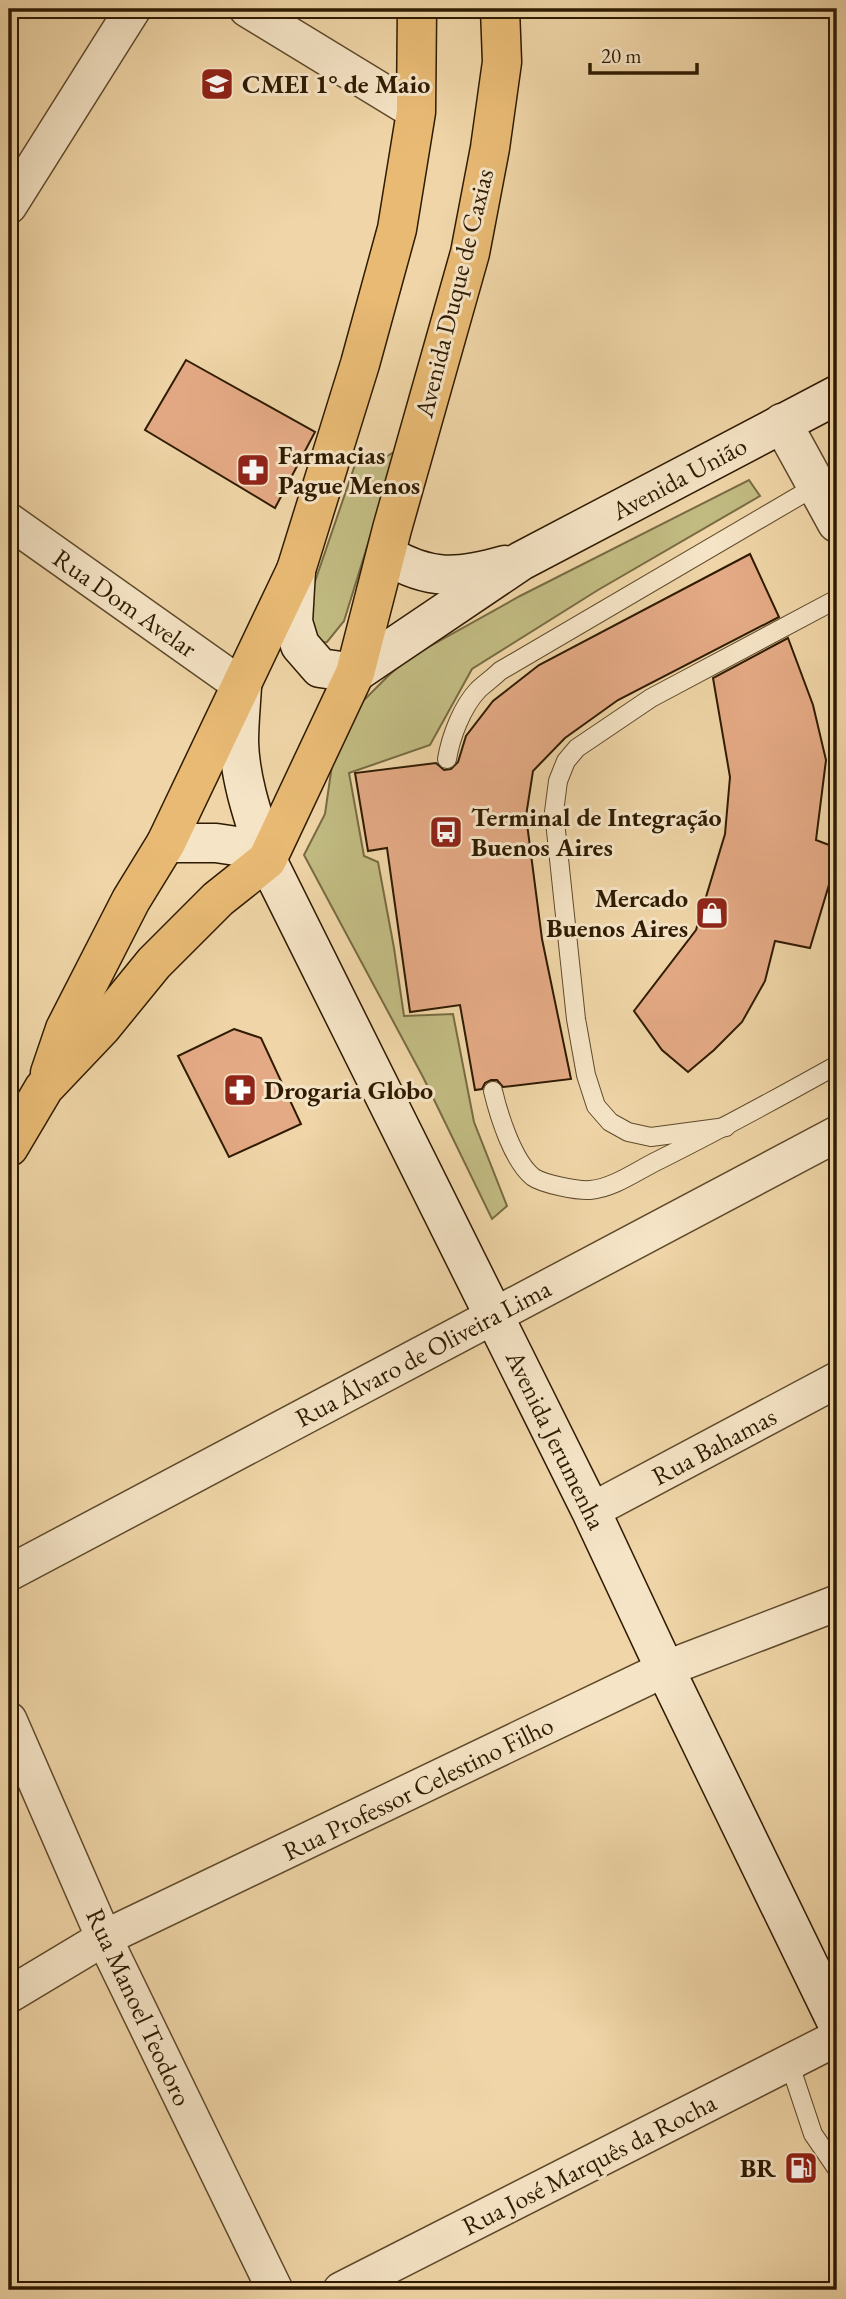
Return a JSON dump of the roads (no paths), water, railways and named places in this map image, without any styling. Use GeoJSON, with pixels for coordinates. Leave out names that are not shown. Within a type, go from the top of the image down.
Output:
{"type":"FeatureCollection","features":[{"type":"Feature","properties":{"kind":"main road"},"geometry":{"type":"LineString","coordinates":[[242,686],[296,570],[360,364],[397,229],[416,111],[417,9]]}},
{"type":"Feature","properties":{"kind":"main road","name":"Avenida Duque de Caxias"},"geometry":{"type":"LineString","coordinates":[[44,1088],[114,1014],[154,963],[218,899],[267,860],[355,673],[470,253],[490,148],[502,62],[500,9]]}},
{"type":"Feature","properties":{"kind":"main road","name":"Avenida União"},"geometry":{"type":"LineString","coordinates":[[355,673],[521,561],[837,395]]}},
{"type":"Feature","properties":{"kind":"main road"},"geometry":{"type":"LineString","coordinates":[[782,423],[837,523]]}},
{"type":"Feature","properties":{"kind":"main road","name":"Avenida União"},"geometry":{"type":"LineString","coordinates":[[387,555],[422,573],[440,574],[470,575],[521,561]]}},
{"type":"Feature","properties":{"kind":"main road"},"geometry":{"type":"LineString","coordinates":[[296,570],[293,622],[300,645],[320,668],[355,673]]}},
{"type":"Feature","properties":{"kind":"main road","name":"Avenida Duque de Caxias"},"geometry":{"type":"LineString","coordinates":[[9,1147],[44,1088],[65,1029],[131,900],[166,843],[242,686]]}},
{"type":"Feature","properties":{"kind":"main road","name":"Avenida Jerumenha"},"geometry":{"type":"LineString","coordinates":[[242,686],[239,743],[242,766],[267,860],[495,1314],[837,2023]]}},
{"type":"Feature","properties":{"kind":"main road"},"geometry":{"type":"LineString","coordinates":[[166,843],[216,843],[243,848],[267,860]]}},
{"type":"Feature","properties":{"kind":"street"},"geometry":{"type":"LineString","coordinates":[[9,206],[133,9]]}},
{"type":"Feature","properties":{"kind":"street"},"geometry":{"type":"LineString","coordinates":[[247,9],[416,111]]}},
{"type":"Feature","properties":{"kind":"street","name":"Rua Dom Avelar"},"geometry":{"type":"LineString","coordinates":[[9,521],[242,686]]}},
{"type":"Feature","properties":{"kind":"street","name":"Rua Álvaro de Oliveira Lima"},"geometry":{"type":"LineString","coordinates":[[9,1573],[837,1134]]}},
{"type":"Feature","properties":{"kind":"street","name":"Rua Bahamas"},"geometry":{"type":"LineString","coordinates":[[591,1511],[837,1380]]}},
{"type":"Feature","properties":{"kind":"street","name":"Rua Professor Celestino Filho"},"geometry":{"type":"LineString","coordinates":[[9,1995],[104,1938],[665,1669],[837,1603]]}},
{"type":"Feature","properties":{"kind":"street","name":"Rua Manoel Teodoro"},"geometry":{"type":"LineString","coordinates":[[9,1720],[104,1938],[275,2290]]}},
{"type":"Feature","properties":{"kind":"street","name":"Rua José Marquês da Rocha"},"geometry":{"type":"LineString","coordinates":[[341,2290],[837,2038]]}},
{"type":"Feature","properties":{"kind":"lane"},"geometry":{"type":"LineString","coordinates":[[447,759],[462,715],[477,692],[500,671],[816,486]]}},
{"type":"Feature","properties":{"kind":"lane"},"geometry":{"type":"LineString","coordinates":[[726,1126],[651,1137],[628,1132],[610,1122],[596,1106],[586,1075],[576,1019],[554,812],[555,796],[566,761],[577,748],[651,698],[837,599]]}},
{"type":"Feature","properties":{"kind":"lane"},"geometry":{"type":"LineString","coordinates":[[493,1091],[500,1121],[516,1153],[534,1178],[563,1187],[591,1190],[614,1182],[726,1126],[837,1065]]}},
{"type":"Feature","properties":{"kind":"lane"},"geometry":{"type":"LineString","coordinates":[[789,2062],[813,2134],[837,2169]]}},
{"type":"Feature","properties":{"kind":"place","name":"CMEI 1° de Maio"},"geometry":{"type":"Point","coordinates":[217,84]}},
{"type":"Feature","properties":{"kind":"place","name":"Farmacias Pague Menos"},"geometry":{"type":"Point","coordinates":[253,470]}},
{"type":"Feature","properties":{"kind":"place","name":"Terminal de Integração Buenos Aires"},"geometry":{"type":"Point","coordinates":[446,832]}},
{"type":"Feature","properties":{"kind":"place","name":"Mercado Buenos Aires"},"geometry":{"type":"Point","coordinates":[712,913]}},
{"type":"Feature","properties":{"kind":"place","name":"Drogaria Globo"},"geometry":{"type":"Point","coordinates":[240,1090]}},
{"type":"Feature","properties":{"kind":"place","name":"BR"},"geometry":{"type":"Point","coordinates":[801,2168]}}]}
